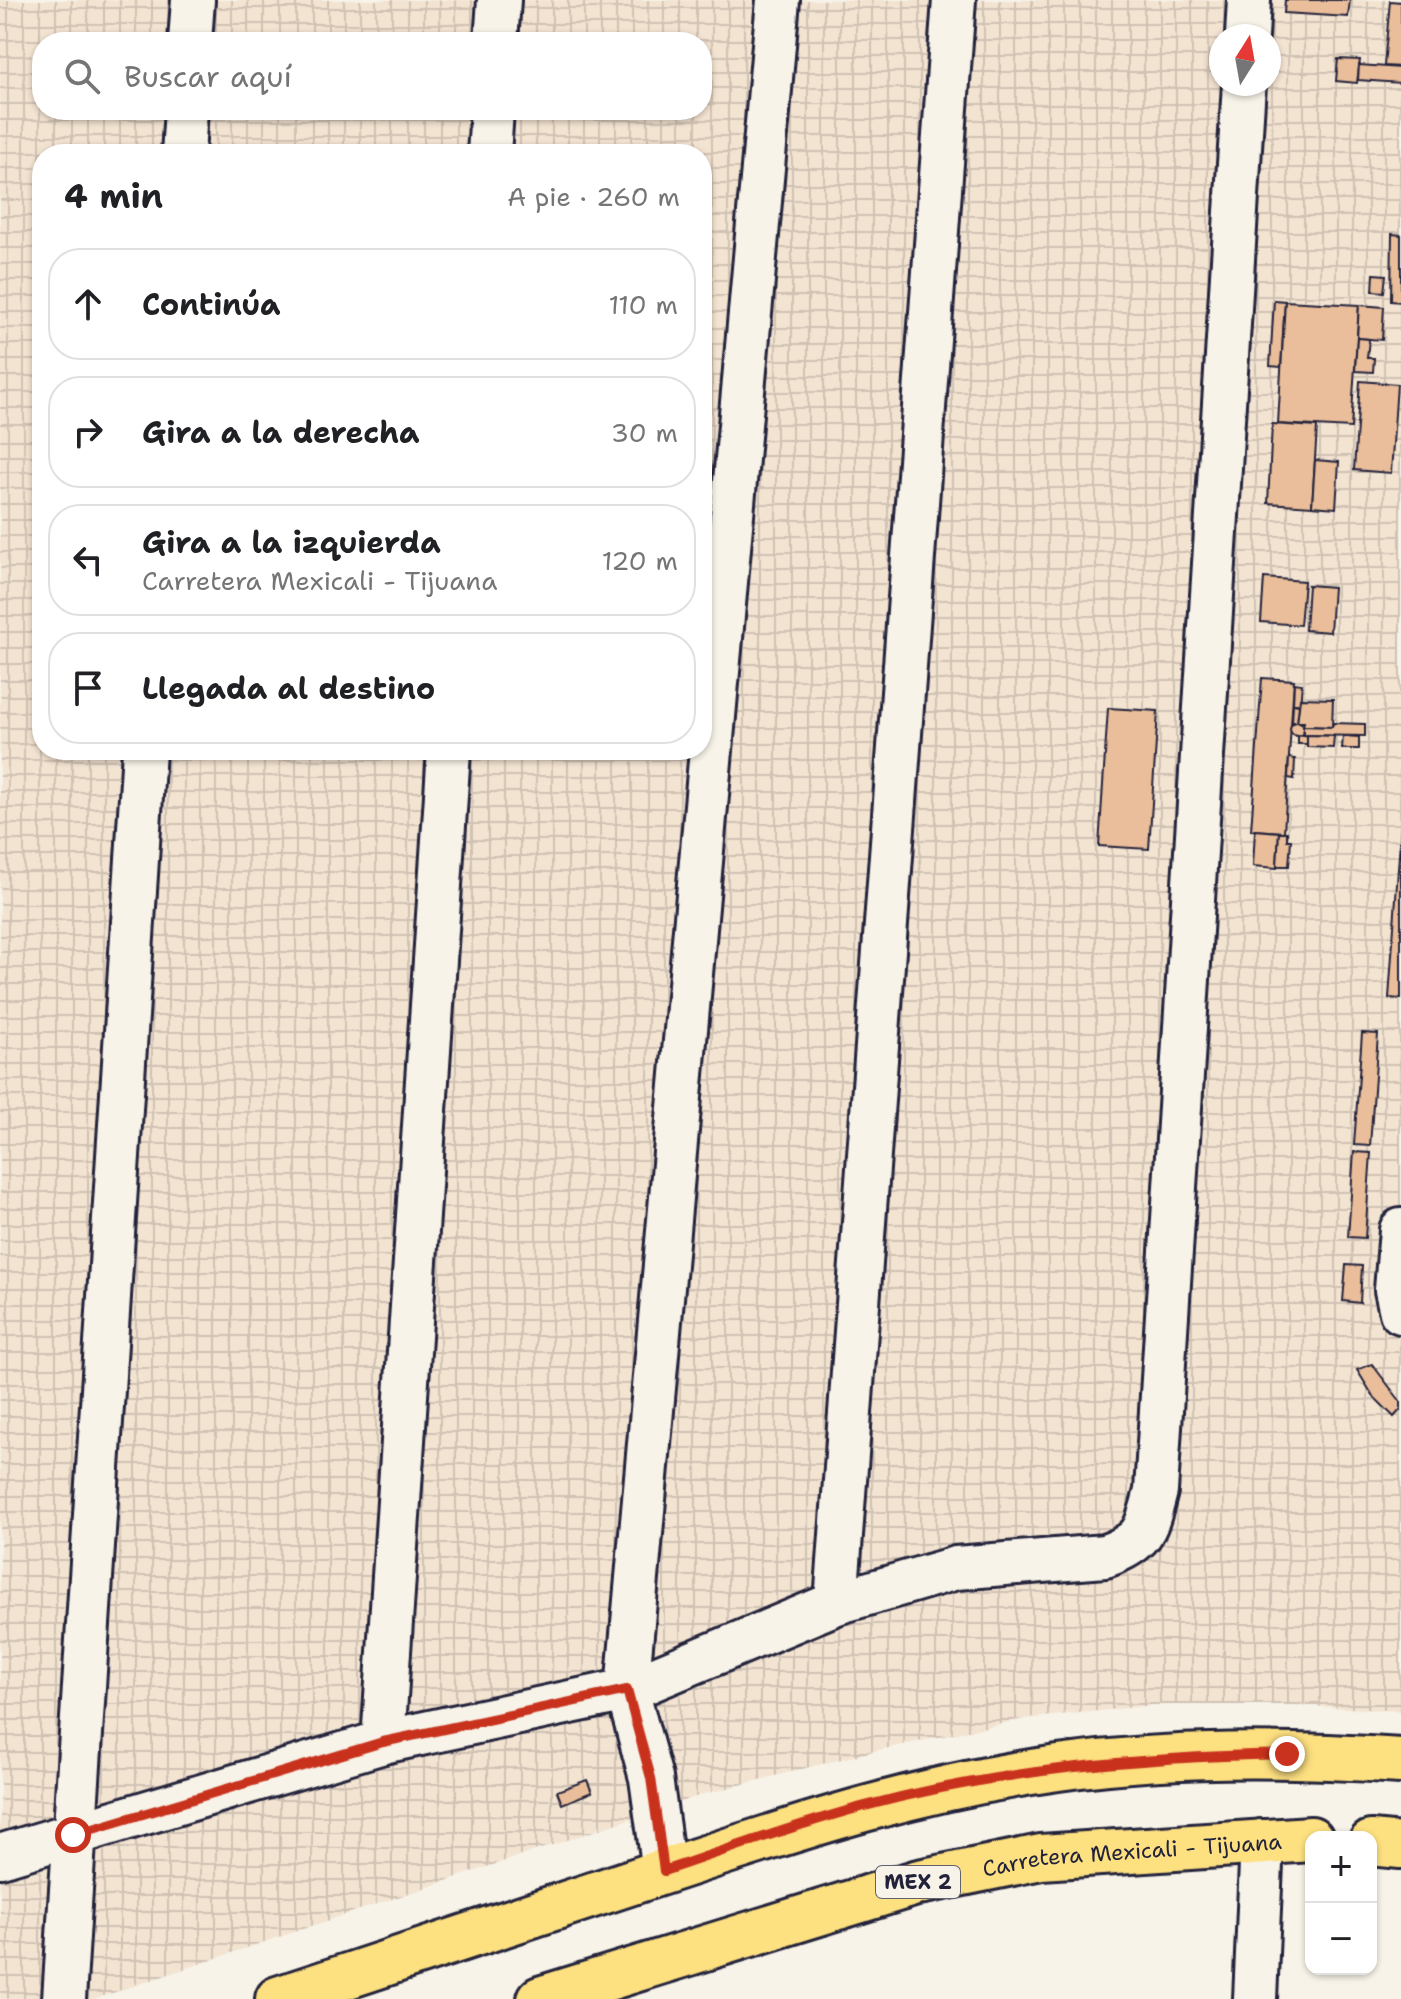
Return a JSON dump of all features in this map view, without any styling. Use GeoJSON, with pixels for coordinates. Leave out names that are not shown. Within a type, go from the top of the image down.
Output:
{"type":"FeatureCollection","features":[{"type":"Feature","properties":{"kind":"main road"},"geometry":{"type":"LineString","coordinates":[[278,1999],[861,1807],[961,1784],[1059,1768],[1161,1757],[1287,1754],[1401,1761]]}},
{"type":"Feature","properties":{"kind":"main road","name":"Carretera Mexicali - Tijuana"},"geometry":{"type":"LineString","coordinates":[[540,1999],[919,1882],[1041,1857],[1305,1839]]}},
{"type":"Feature","properties":{"kind":"main road"},"geometry":{"type":"LineString","coordinates":[[1377,1844],[1401,1846]]}},
{"type":"Feature","properties":{"kind":"lane"},"geometry":{"type":"LineString","coordinates":[[191,32],[193,0]]}},
{"type":"Feature","properties":{"kind":"lane"},"geometry":{"type":"LineString","coordinates":[[497,32],[499,0]]}},
{"type":"Feature","properties":{"kind":"lane"},"geometry":{"type":"LineString","coordinates":[[712,739],[778,0]]}},
{"type":"Feature","properties":{"kind":"lane"},"geometry":{"type":"LineString","coordinates":[[836,1603],[954,0]]}},
{"type":"Feature","properties":{"kind":"lane"},"geometry":{"type":"LineString","coordinates":[[1248,24],[1249,0]]}},
{"type":"Feature","properties":{"kind":"lane"},"geometry":{"type":"LineString","coordinates":[[0,1856],[383,1742],[627,1690],[836,1603],[956,1568],[1105,1556],[1127,1548],[1145,1532],[1152,1505],[1243,96]]}},
{"type":"Feature","properties":{"kind":"lane"},"geometry":{"type":"LineString","coordinates":[[184,144],[185,120]]}},
{"type":"Feature","properties":{"kind":"lane"},"geometry":{"type":"LineString","coordinates":[[490,144],[491,120]]}},
{"type":"Feature","properties":{"kind":"lane"},"geometry":{"type":"LineString","coordinates":[[64,1999],[143,760]]}},
{"type":"Feature","properties":{"kind":"lane"},"geometry":{"type":"LineString","coordinates":[[383,1742],[448,760]]}},
{"type":"Feature","properties":{"kind":"lane"},"geometry":{"type":"LineString","coordinates":[[664,1871],[651,1778],[627,1690],[710,760]]}},
{"type":"Feature","properties":{"kind":"lane"},"geometry":{"type":"LineString","coordinates":[[1401,1230],[1396,1290],[1401,1312]]}},
{"type":"Feature","properties":{"kind":"lane"},"geometry":{"type":"LineString","coordinates":[[1255,1999],[1262,1841]]}},
{"type":"Feature","properties":{"kind":"shaded area"},"geometry":{"type":"Polygon","coordinates":[[[0,0],[1401,0],[1401,1711],[1293,1705],[1155,1705],[1023,1719],[865,1753],[704,1794],[95,1999],[0,1999],[0,0]]]}},
{"type":"Feature","properties":{"kind":"building"},"geometry":{"type":"Polygon","coordinates":[[[1285,0],[1350,0],[1348,17],[1284,13],[1285,0]]]}},
{"type":"Feature","properties":{"kind":"building"},"geometry":{"type":"Polygon","coordinates":[[[1390,1],[1401,2],[1401,67],[1384,66],[1390,1]]]}},
{"type":"Feature","properties":{"kind":"building"},"geometry":{"type":"Polygon","coordinates":[[[1338,59],[1360,60],[1357,83],[1336,81],[1338,59]]]}},
{"type":"Feature","properties":{"kind":"building"},"geometry":{"type":"Polygon","coordinates":[[[1359,65],[1401,68],[1401,83],[1358,80],[1359,65]]]}},
{"type":"Feature","properties":{"kind":"building"},"geometry":{"type":"Polygon","coordinates":[[[1392,234],[1401,235],[1401,302],[1391,301],[1392,234]]]}},
{"type":"Feature","properties":{"kind":"building"},"geometry":{"type":"Polygon","coordinates":[[[1374,274],[1386,275],[1384,292],[1373,291],[1374,274]]]}},
{"type":"Feature","properties":{"kind":"building"},"geometry":{"type":"Polygon","coordinates":[[[1274,300],[1285,301],[1281,367],[1270,366],[1274,300]]]}},
{"type":"Feature","properties":{"kind":"building"},"geometry":{"type":"Polygon","coordinates":[[[1285,301],[1359,305],[1351,428],[1278,424],[1285,301]]]}},
{"type":"Feature","properties":{"kind":"building"},"geometry":{"type":"Polygon","coordinates":[[[1359,305],[1384,307],[1382,340],[1357,338],[1359,305]]]}},
{"type":"Feature","properties":{"kind":"building"},"geometry":{"type":"Polygon","coordinates":[[[1357,338],[1369,339],[1367,358],[1374,358],[1373,372],[1355,371],[1357,338]]]}},
{"type":"Feature","properties":{"kind":"building"},"geometry":{"type":"Polygon","coordinates":[[[1360,381],[1397,384],[1391,473],[1354,470],[1360,381]]]}},
{"type":"Feature","properties":{"kind":"building"},"geometry":{"type":"Polygon","coordinates":[[[1272,424],[1317,427],[1312,506],[1268,503],[1272,424]]]}},
{"type":"Feature","properties":{"kind":"building"},"geometry":{"type":"Polygon","coordinates":[[[1315,460],[1339,462],[1336,508],[1312,506],[1315,460]]]}},
{"type":"Feature","properties":{"kind":"building"},"geometry":{"type":"Polygon","coordinates":[[[1264,578],[1304,581],[1300,625],[1261,622],[1264,578]]]}},
{"type":"Feature","properties":{"kind":"building"},"geometry":{"type":"Polygon","coordinates":[[[1308,585],[1333,587],[1330,632],[1305,630],[1308,585]]]}},
{"type":"Feature","properties":{"kind":"building"},"geometry":{"type":"Polygon","coordinates":[[[1262,678],[1294,680],[1284,832],[1251,830],[1262,678]]]}},
{"type":"Feature","properties":{"kind":"building"},"geometry":{"type":"Polygon","coordinates":[[[1294,683],[1302,684],[1300,704],[1293,704],[1294,683]]]}},
{"type":"Feature","properties":{"kind":"building"},"geometry":{"type":"Polygon","coordinates":[[[1300,698],[1333,699],[1332,727],[1303,726],[1304,722],[1297,722],[1300,698]]]}},
{"type":"Feature","properties":{"kind":"building"},"geometry":{"type":"Polygon","coordinates":[[[1293,704],[1299,705],[1297,722],[1292,722],[1293,704]]]}},
{"type":"Feature","properties":{"kind":"building"},"geometry":{"type":"Polygon","coordinates":[[[1108,708],[1158,711],[1149,849],[1099,846],[1108,708]]]}},
{"type":"Feature","properties":{"kind":"building"},"geometry":{"type":"Polygon","coordinates":[[[1297,722],[1304,729],[1297,736],[1290,729],[1297,722]]]}},
{"type":"Feature","properties":{"kind":"building"},"geometry":{"type":"Polygon","coordinates":[[[1333,723],[1365,724],[1365,736],[1303,735],[1303,726],[1332,727],[1333,723]]]}},
{"type":"Feature","properties":{"kind":"building"},"geometry":{"type":"Polygon","coordinates":[[[1307,735],[1307,744],[1298,744],[1298,736],[1307,735]]]}},
{"type":"Feature","properties":{"kind":"building"},"geometry":{"type":"Polygon","coordinates":[[[1307,735],[1334,736],[1333,748],[1307,747],[1307,735]]]}},
{"type":"Feature","properties":{"kind":"building"},"geometry":{"type":"Polygon","coordinates":[[[1343,736],[1359,737],[1359,749],[1342,749],[1343,736]]]}},
{"type":"Feature","properties":{"kind":"building"},"geometry":{"type":"Polygon","coordinates":[[[1289,758],[1295,759],[1294,779],[1288,778],[1289,758]]]}},
{"type":"Feature","properties":{"kind":"building"},"geometry":{"type":"Polygon","coordinates":[[[1401,826],[1401,999],[1389,998],[1401,826]]]}},
{"type":"Feature","properties":{"kind":"building"},"geometry":{"type":"Polygon","coordinates":[[[1255,830],[1279,832],[1277,868],[1253,866],[1255,830]]]}},
{"type":"Feature","properties":{"kind":"building"},"geometry":{"type":"Polygon","coordinates":[[[1279,832],[1287,832],[1287,840],[1291,840],[1289,866],[1277,866],[1279,832]]]}},
{"type":"Feature","properties":{"kind":"building"},"geometry":{"type":"Polygon","coordinates":[[[1362,1033],[1378,1034],[1370,1146],[1354,1145],[1362,1033]]]}},
{"type":"Feature","properties":{"kind":"building"},"geometry":{"type":"Polygon","coordinates":[[[1354,1152],[1371,1153],[1365,1238],[1348,1237],[1354,1152]]]}},
{"type":"Feature","properties":{"kind":"building"},"geometry":{"type":"Polygon","coordinates":[[[1346,1265],[1362,1266],[1360,1303],[1343,1301],[1346,1265]]]}},
{"type":"Feature","properties":{"kind":"building"},"geometry":{"type":"Polygon","coordinates":[[[1372,1364],[1401,1402],[1401,1409],[1394,1417],[1373,1396],[1357,1370],[1372,1364]]]}},
{"type":"Feature","properties":{"kind":"building"},"geometry":{"type":"Polygon","coordinates":[[[587,1780],[592,1792],[562,1804],[557,1791],[587,1780]]]}},
{"type":"Feature","properties":{"kind":"route"},"geometry":{"type":"LineString","coordinates":[[73,1835],[383,1742],[627,1690],[651,1778],[664,1871],[861,1807],[961,1784],[1059,1768],[1161,1757],[1287,1754]]}}]}
